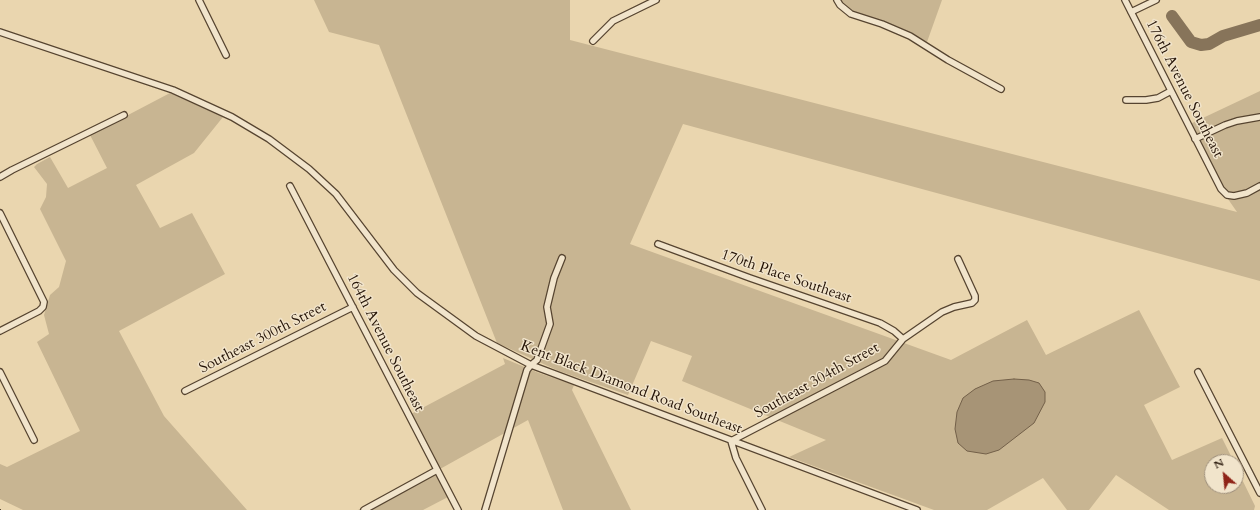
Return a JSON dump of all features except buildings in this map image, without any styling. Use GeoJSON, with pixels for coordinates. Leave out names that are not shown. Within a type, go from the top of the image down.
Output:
{"type":"FeatureCollection","features":[{"type":"Feature","properties":{"kind":"street"},"geometry":{"type":"LineString","coordinates":[[199,0],[226,55]]}},
{"type":"Feature","properties":{"kind":"street"},"geometry":{"type":"LineString","coordinates":[[594,41],[613,21],[656,0]]}},
{"type":"Feature","properties":{"kind":"street"},"geometry":{"type":"LineString","coordinates":[[837,0],[840,5],[851,14],[882,24],[910,36],[948,60],[1001,89]]}},
{"type":"Feature","properties":{"kind":"street","name":"176th Avenue Southeast"},"geometry":{"type":"LineString","coordinates":[[1125,0],[1221,189],[1227,195],[1234,196],[1247,193],[1260,186]]}},
{"type":"Feature","properties":{"kind":"street"},"geometry":{"type":"LineString","coordinates":[[1131,12],[1156,0]]}},
{"type":"Feature","properties":{"kind":"street","name":"Kent Black Diamond Road Southeast"},"geometry":{"type":"LineString","coordinates":[[0,32],[173,90],[232,117],[269,139],[309,169],[336,194],[394,270],[418,293],[476,336],[532,364],[731,441],[916,510]]}},
{"type":"Feature","properties":{"kind":"street"},"geometry":{"type":"LineString","coordinates":[[1126,100],[1146,100],[1158,98],[1171,91]]}},
{"type":"Feature","properties":{"kind":"street"},"geometry":{"type":"LineString","coordinates":[[0,177],[124,115]]}},
{"type":"Feature","properties":{"kind":"street"},"geometry":{"type":"LineString","coordinates":[[1195,139],[1225,125],[1237,121],[1260,117]]}},
{"type":"Feature","properties":{"kind":"street","name":"164th Avenue Southeast"},"geometry":{"type":"LineString","coordinates":[[290,186],[458,510]]}},
{"type":"Feature","properties":{"kind":"street"},"geometry":{"type":"LineString","coordinates":[[0,213],[44,302],[43,307],[39,311],[0,331]]}},
{"type":"Feature","properties":{"kind":"street","name":"170th Place Southeast"},"geometry":{"type":"LineString","coordinates":[[658,244],[750,278],[880,322],[903,339]]}},
{"type":"Feature","properties":{"kind":"street"},"geometry":{"type":"LineString","coordinates":[[485,510],[526,370],[538,360],[550,324],[547,307],[554,278],[562,258]]}},
{"type":"Feature","properties":{"kind":"street","name":"Southeast 304th Street"},"geometry":{"type":"LineString","coordinates":[[731,441],[885,361],[903,339],[942,312],[954,306],[972,303],[975,296],[958,259]]}},
{"type":"Feature","properties":{"kind":"street","name":"Southeast 300th Street"},"geometry":{"type":"LineString","coordinates":[[184,391],[353,307]]}},
{"type":"Feature","properties":{"kind":"street"},"geometry":{"type":"LineString","coordinates":[[0,372],[34,440]]}},
{"type":"Feature","properties":{"kind":"street"},"geometry":{"type":"LineString","coordinates":[[1198,372],[1260,493]]}},
{"type":"Feature","properties":{"kind":"street"},"geometry":{"type":"LineString","coordinates":[[731,441],[736,458],[762,510]]}},
{"type":"Feature","properties":{"kind":"street"},"geometry":{"type":"LineString","coordinates":[[364,510],[437,470]]}},
{"type":"Feature","properties":{"kind":"shaded area"},"geometry":{"type":"Polygon","coordinates":[[[314,0],[570,0],[570,40],[1237,212],[1221,189],[1188,125],[1260,91],[1260,281],[683,124],[630,244],[951,360],[1027,320],[1046,355],[1139,310],[1180,387],[1144,405],[1172,460],[1222,438],[1230,454],[1204,454],[1204,494],[1244,494],[1244,483],[1255,506],[1254,510],[1169,510],[1116,475],[1089,510],[1067,510],[1043,478],[987,510],[934,510],[789,457],[826,440],[682,381],[692,356],[651,341],[628,395],[559,371],[497,343],[379,45],[329,32],[314,0]]]}},
{"type":"Feature","properties":{"kind":"shaded area"},"geometry":{"type":"Polygon","coordinates":[[[839,0],[942,0],[927,42],[899,27],[847,9],[839,0]]]}},
{"type":"Feature","properties":{"kind":"shaded area"},"geometry":{"type":"Polygon","coordinates":[[[170,93],[223,117],[194,153],[136,185],[160,228],[192,213],[225,274],[119,331],[164,416],[247,510],[23,510],[0,499],[0,464],[7,467],[80,431],[37,342],[49,334],[44,315],[50,295],[59,287],[66,261],[40,209],[46,197],[47,184],[34,167],[50,157],[68,188],[107,168],[90,135],[170,93]]]}},
{"type":"Feature","properties":{"kind":"shaded area"},"geometry":{"type":"Polygon","coordinates":[[[503,358],[539,373],[574,385],[572,390],[631,510],[563,510],[528,420],[440,469],[411,414],[505,364],[503,358]]]}},
{"type":"Feature","properties":{"kind":"shaded area"},"geometry":{"type":"Polygon","coordinates":[[[1014,379],[1029,380],[1039,383],[1045,392],[1045,402],[1034,423],[999,450],[986,454],[967,451],[958,443],[955,429],[957,412],[963,398],[975,389],[993,381],[1014,379]]]}},
{"type":"Feature","properties":{"kind":"shaded area"},"geometry":{"type":"Polygon","coordinates":[[[434,469],[448,497],[423,510],[358,510],[434,469]]]}},
{"type":"Feature","properties":{"kind":"taxiway"},"geometry":{"type":"LineString","coordinates":[[1172,16],[1191,42],[1201,45],[1209,44],[1223,36],[1260,25]]}}]}
